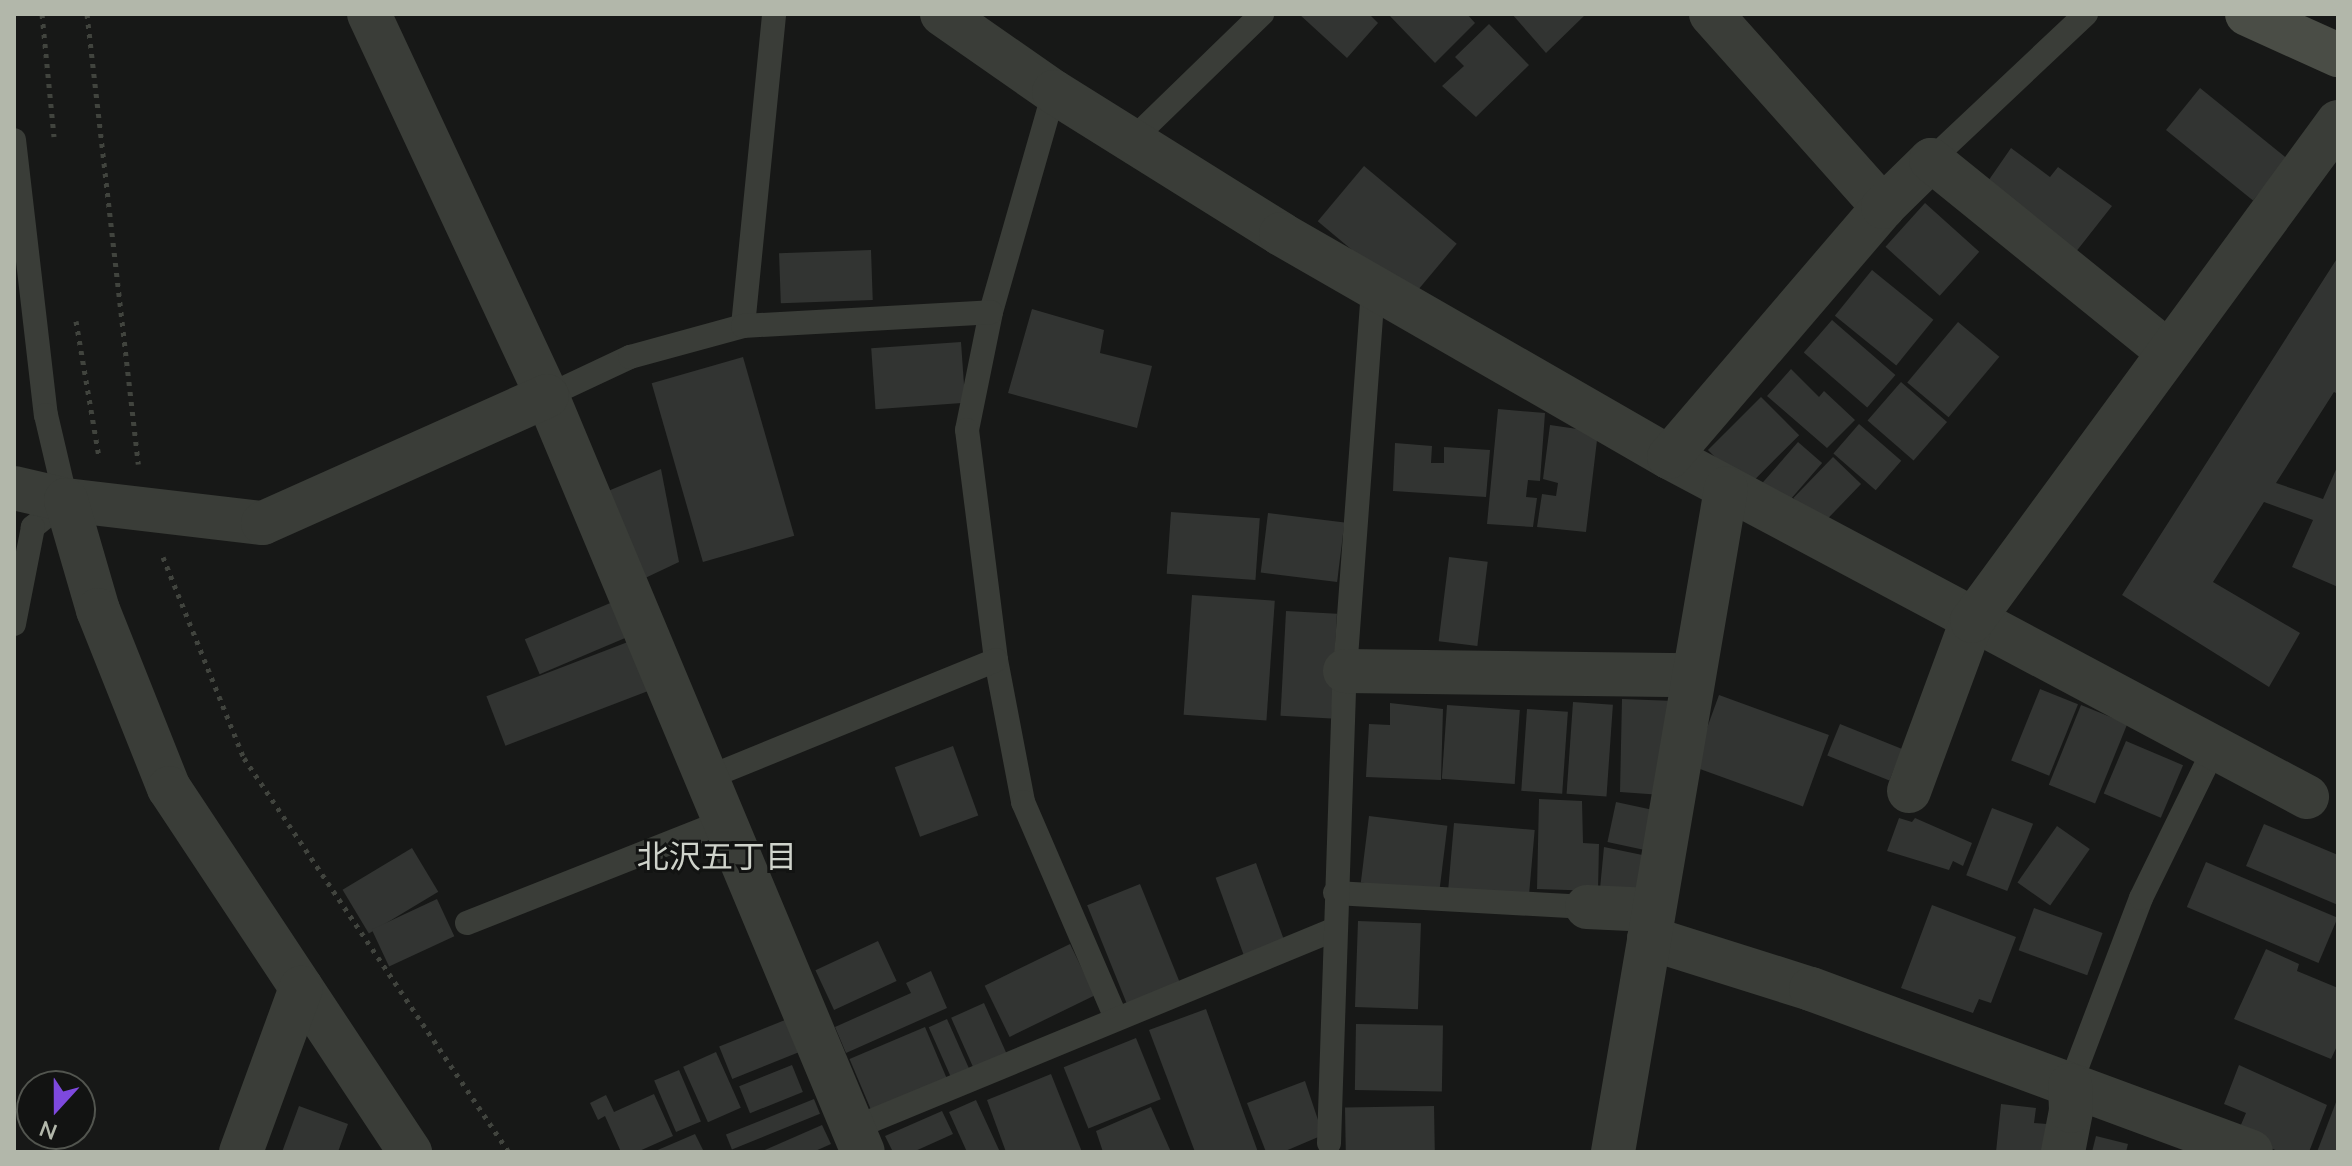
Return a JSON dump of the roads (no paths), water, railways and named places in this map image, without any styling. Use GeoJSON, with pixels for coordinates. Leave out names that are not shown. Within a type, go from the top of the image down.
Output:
{"type":"FeatureCollection","features":[{"type":"Feature","properties":{"kind":"main road"},"geometry":{"type":"LineString","coordinates":[[2247,14],[2338,55]]}},
{"type":"Feature","properties":{"kind":"street"},"geometry":{"type":"LineString","coordinates":[[369,14],[547,396],[858,1140]]}},
{"type":"Feature","properties":{"kind":"street"},"geometry":{"type":"LineString","coordinates":[[942,14],[1054,92],[1281,234],[1669,457],[2307,797]]}},
{"type":"Feature","properties":{"kind":"street"},"geometry":{"type":"LineString","coordinates":[[1711,14],[1883,207]]}},
{"type":"Feature","properties":{"kind":"street"},"geometry":{"type":"LineString","coordinates":[[1909,791],[1972,621],[2338,122]]}},
{"type":"Feature","properties":{"kind":"street"},"geometry":{"type":"LineString","coordinates":[[1669,457],[1883,207],[1931,160],[2168,352]]}},
{"type":"Feature","properties":{"kind":"street"},"geometry":{"type":"LineString","coordinates":[[14,488],[66,500],[263,523],[547,396]]}},
{"type":"Feature","properties":{"kind":"street"},"geometry":{"type":"LineString","coordinates":[[1613,1152],[1691,675],[1726,489]]}},
{"type":"Feature","properties":{"kind":"street"},"geometry":{"type":"LineString","coordinates":[[66,500],[98,610],[169,788],[410,1152]]}},
{"type":"Feature","properties":{"kind":"street"},"geometry":{"type":"LineString","coordinates":[[1345,671],[1691,675]]}},
{"type":"Feature","properties":{"kind":"street"},"geometry":{"type":"LineString","coordinates":[[1587,907],[1650,924],[1811,989],[2251,1152]]}},
{"type":"Feature","properties":{"kind":"street"},"geometry":{"type":"LineString","coordinates":[[241,1152],[301,988]]}},
{"type":"Feature","properties":{"kind":"street"},"geometry":{"type":"LineString","coordinates":[[2063,1152],[2071,1111],[2070,1085]]}},
{"type":"Feature","properties":{"kind":"lane"},"geometry":{"type":"LineString","coordinates":[[743,326],[774,14]]}},
{"type":"Feature","properties":{"kind":"lane"},"geometry":{"type":"LineString","coordinates":[[1133,139],[1262,14]]}},
{"type":"Feature","properties":{"kind":"lane"},"geometry":{"type":"LineString","coordinates":[[1931,160],[2086,14]]}},
{"type":"Feature","properties":{"kind":"lane"},"geometry":{"type":"LineString","coordinates":[[1054,92],[991,312],[967,430],[996,660],[1023,802],[1116,1018]]}},
{"type":"Feature","properties":{"kind":"lane"},"geometry":{"type":"LineString","coordinates":[[14,140],[46,415],[66,500],[33,527],[14,624]]}},
{"type":"Feature","properties":{"kind":"lane"},"geometry":{"type":"LineString","coordinates":[[1329,1143],[1333,930],[1345,671],[1373,286]]}},
{"type":"Feature","properties":{"kind":"lane"},"geometry":{"type":"LineString","coordinates":[[547,396],[630,357],[743,326],[991,312]]}},
{"type":"Feature","properties":{"kind":"lane"},"geometry":{"type":"LineString","coordinates":[[707,778],[996,660]]}},
{"type":"Feature","properties":{"kind":"lane"},"geometry":{"type":"LineString","coordinates":[[2070,1085],[2141,898],[2214,749]]}},
{"type":"Feature","properties":{"kind":"lane"},"geometry":{"type":"LineString","coordinates":[[467,923],[725,821]]}},
{"type":"Feature","properties":{"kind":"lane"},"geometry":{"type":"LineString","coordinates":[[1335,893],[1587,907]]}},
{"type":"Feature","properties":{"kind":"lane"},"geometry":{"type":"LineString","coordinates":[[858,1140],[1116,1018],[1333,930]]}},
{"type":"Feature","properties":{"kind":"district","name":"北沢五丁目"},"geometry":{"type":"Point","coordinates":[717,856]}}]}
